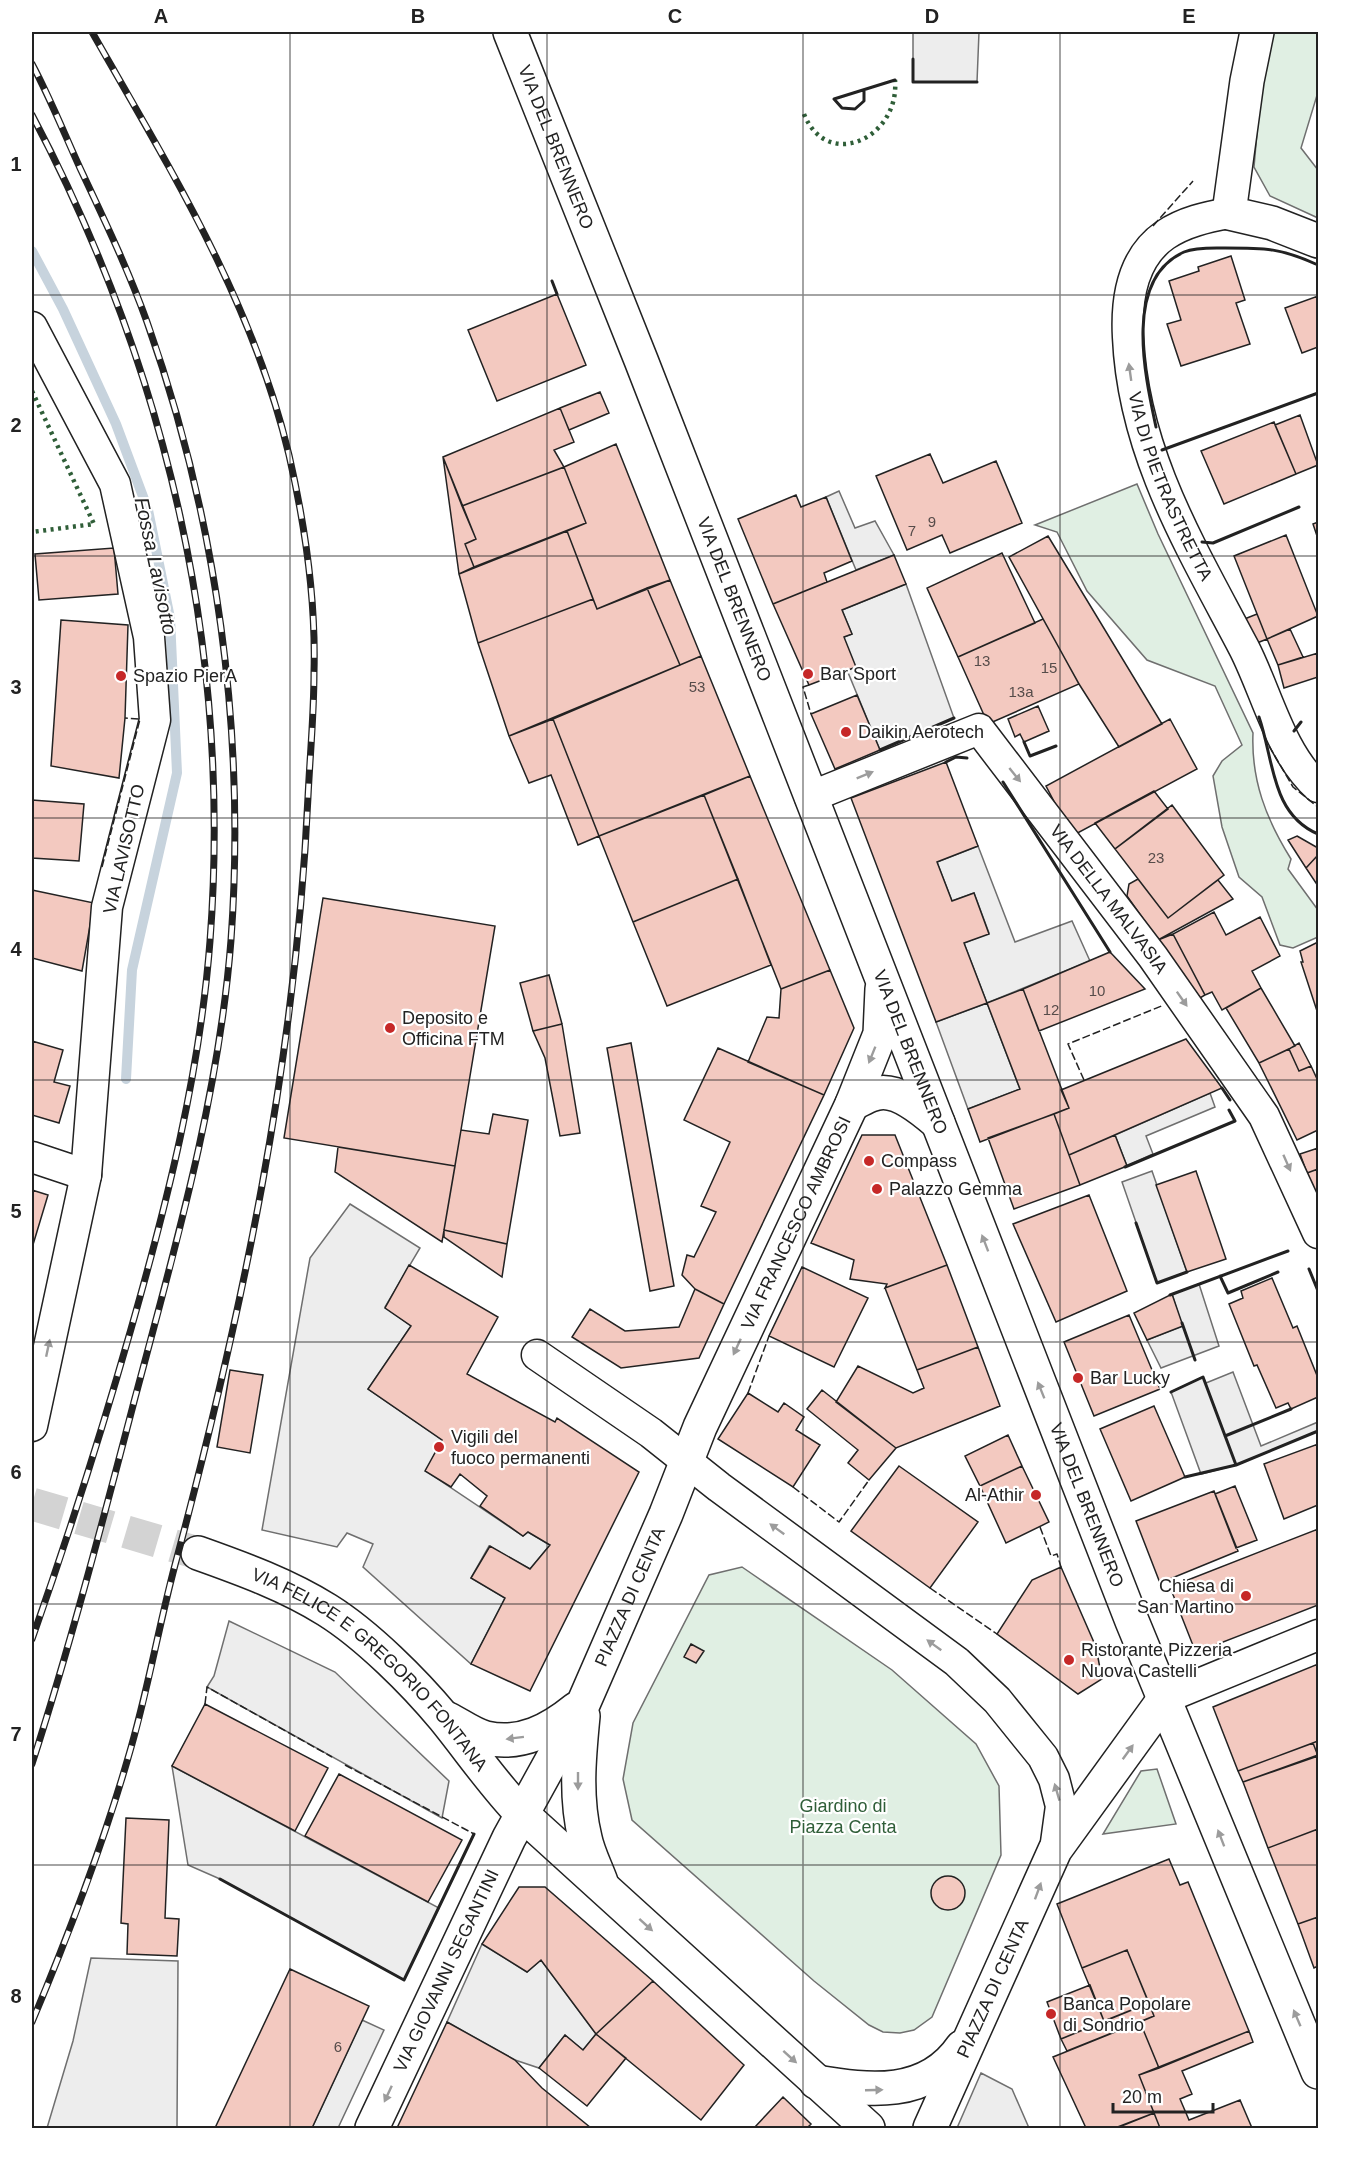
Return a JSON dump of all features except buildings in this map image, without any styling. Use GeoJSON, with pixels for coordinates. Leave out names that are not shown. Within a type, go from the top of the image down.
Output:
{"type":"FeatureCollection","features":[{"type":"Feature","properties":{"kind":"main road","name":"VIA DEL BRENNERO"},"geometry":{"type":"LineString","coordinates":[[510,32],[1132,1621],[1318,2072]]}},
{"type":"Feature","properties":{"kind":"main road"},"geometry":{"type":"LineString","coordinates":[[1257,32],[1246,81],[1229,213],[1272,223],[1318,242]]}},
{"type":"Feature","properties":{"kind":"main road","name":"VIA FRANCESCO AMBROSI"},"geometry":{"type":"LineString","coordinates":[[687,1460],[852,1104],[880,1034],[882,978]]}},
{"type":"Feature","properties":{"kind":"main road"},"geometry":{"type":"LineString","coordinates":[[852,1104],[876,1092],[891,1094],[920,1107],[938,1123]]}},
{"type":"Feature","properties":{"kind":"main road","name":"PIAZZA DI CENTA"},"geometry":{"type":"LineString","coordinates":[[522,1813],[584,1702],[666,1514],[687,1460]]}},
{"type":"Feature","properties":{"kind":"main road","name":"VIA FELICE E GREGORIO FONTANA"},"geometry":{"type":"LineString","coordinates":[[198,1553],[273,1581],[328,1610],[373,1645],[443,1716],[503,1794],[522,1813]]}},
{"type":"Feature","properties":{"kind":"main road","name":"PIAZZA DI CENTA"},"geometry":{"type":"LineString","coordinates":[[930,2128],[1055,1850],[1165,1698]]}},
{"type":"Feature","properties":{"kind":"main road"},"geometry":{"type":"LineString","coordinates":[[443,1716],[484,1738],[520,1739],[542,1733],[584,1702]]}},
{"type":"Feature","properties":{"kind":"main road"},"geometry":{"type":"LineString","coordinates":[[584,1702],[577,1785],[585,1839],[603,1886]]}},
{"type":"Feature","properties":{"kind":"main road"},"geometry":{"type":"LineString","coordinates":[[522,1813],[868,2128]]}},
{"type":"Feature","properties":{"kind":"main road","name":"VIA GIOVANNI SEGANTINI"},"geometry":{"type":"LineString","coordinates":[[372,2128],[522,1813]]}},
{"type":"Feature","properties":{"kind":"main road"},"geometry":{"type":"LineString","coordinates":[[816,2082],[862,2090],[889,2089],[912,2084],[927,2077],[957,2055],[980,2021]]}},
{"type":"Feature","properties":{"kind":"street","name":"VIA DI PIETRASTRETTA"},"geometry":{"type":"LineString","coordinates":[[1229,213],[1195,220],[1164,235],[1142,260],[1130,288],[1127,321],[1129,362],[1140,425],[1159,481],[1245,651],[1298,764],[1318,787]]}},
{"type":"Feature","properties":{"kind":"street","name":"VIA LAVISOTTO"},"geometry":{"type":"LineString","coordinates":[[32,327],[115,484],[149,637],[155,720],[107,907],[86,1174],[32,1426]]}},
{"type":"Feature","properties":{"kind":"street","name":"VIA DELLA MALVASIA"},"geometry":{"type":"LineString","coordinates":[[810,797],[979,729],[1153,957],[1264,1116],[1318,1233]]}},
{"type":"Feature","properties":{"kind":"street"},"geometry":{"type":"LineString","coordinates":[[32,1157],[86,1174]]}},
{"type":"Feature","properties":{"kind":"street"},"geometry":{"type":"LineString","coordinates":[[537,1355],[687,1460]]}},
{"type":"Feature","properties":{"kind":"street","name":"PIAZZA DI CENTA"},"geometry":{"type":"LineString","coordinates":[[687,1460],[957,1662],[997,1700],[1043,1757],[1053,1779],[1061,1806],[1055,1850]]}},
{"type":"Feature","properties":{"kind":"street"},"geometry":{"type":"LineString","coordinates":[[1165,1698],[1318,1635]]}},
{"type":"Feature","properties":{"kind":"green space"},"geometry":{"type":"Polygon","coordinates":[[[1272,32],[1318,32],[1318,92],[1301,148],[1318,170],[1318,218],[1270,196],[1254,167],[1262,76],[1272,32]]]}},
{"type":"Feature","properties":{"kind":"green space"},"geometry":{"type":"Polygon","coordinates":[[[1137,484],[1158,534],[1253,733],[1255,767],[1262,799],[1274,829],[1291,859],[1288,869],[1318,910],[1318,937],[1293,948],[1280,945],[1262,897],[1239,877],[1222,827],[1213,776],[1222,761],[1242,745],[1215,686],[1147,660],[1087,591],[1057,532],[1035,525],[1137,484]]]}},
{"type":"Feature","properties":{"kind":"green space","name":"Giardino di Piazza Centa"},"geometry":{"type":"Polygon","coordinates":[[[742,1567],[892,1670],[976,1744],[999,1786],[1001,1855],[932,2017],[914,2030],[900,2033],[883,2032],[869,2025],[814,1981],[632,1820],[623,1779],[633,1723],[709,1575],[742,1567]]]}},
{"type":"Feature","properties":{"kind":"green space"},"geometry":{"type":"Polygon","coordinates":[[[1157,1769],[1176,1824],[1103,1834],[1141,1771],[1157,1769]]]}},
{"type":"Feature","properties":{"kind":"shaded area"},"geometry":{"type":"Polygon","coordinates":[[[913,32],[979,32],[977,82],[913,82],[913,32]]]}},
{"type":"Feature","properties":{"kind":"shaded area"},"geometry":{"type":"Polygon","coordinates":[[[839,491],[855,528],[875,521],[894,555],[856,570],[826,497],[839,491]]]}},
{"type":"Feature","properties":{"kind":"shaded area"},"geometry":{"type":"Polygon","coordinates":[[[906,584],[954,718],[880,750],[847,670],[844,637],[852,634],[842,610],[906,584]]]}},
{"type":"Feature","properties":{"kind":"shaded area"},"geometry":{"type":"Polygon","coordinates":[[[978,846],[1015,942],[1072,921],[1090,961],[987,1003],[964,943],[989,933],[974,893],[952,901],[937,862],[978,846]]]}},
{"type":"Feature","properties":{"kind":"shaded area"},"geometry":{"type":"Polygon","coordinates":[[[987,1003],[1020,1089],[968,1109],[936,1022],[987,1003]]]}},
{"type":"Feature","properties":{"kind":"shaded area"},"geometry":{"type":"Polygon","coordinates":[[[1210,1093],[1215,1107],[1146,1136],[1153,1154],[1127,1166],[1115,1135],[1210,1093]]]}},
{"type":"Feature","properties":{"kind":"shaded area"},"geometry":{"type":"Polygon","coordinates":[[[1152,1171],[1187,1272],[1157,1283],[1122,1182],[1152,1171]]]}},
{"type":"Feature","properties":{"kind":"shaded area"},"geometry":{"type":"Polygon","coordinates":[[[350,1204],[420,1248],[385,1307],[411,1326],[368,1389],[442,1440],[426,1471],[523,1536],[528,1532],[550,1545],[530,1569],[489,1546],[471,1578],[505,1598],[471,1664],[363,1567],[373,1544],[347,1533],[337,1547],[262,1530],[310,1258],[350,1204]]]}},
{"type":"Feature","properties":{"kind":"shaded area"},"geometry":{"type":"Polygon","coordinates":[[[1199,1284],[1219,1346],[1161,1368],[1147,1340],[1182,1326],[1172,1294],[1199,1284]]]}},
{"type":"Feature","properties":{"kind":"shaded area"},"geometry":{"type":"Polygon","coordinates":[[[1233,1372],[1261,1446],[1318,1422],[1318,1431],[1236,1465],[1201,1474],[1171,1392],[1203,1377],[1206,1383],[1233,1372]]]}},
{"type":"Feature","properties":{"kind":"shaded area"},"geometry":{"type":"Polygon","coordinates":[[[229,1621],[335,1672],[449,1781],[442,1818],[207,1687],[214,1676],[229,1621]]]}},
{"type":"Feature","properties":{"kind":"shaded area"},"geometry":{"type":"Polygon","coordinates":[[[172,1766],[439,1908],[404,1980],[220,1879],[188,1865],[172,1766]]]}},
{"type":"Feature","properties":{"kind":"shaded area"},"geometry":{"type":"Polygon","coordinates":[[[482,1944],[527,1972],[541,1960],[596,2034],[583,2050],[565,2035],[539,2068],[515,2060],[447,2022],[482,1944]]]}},
{"type":"Feature","properties":{"kind":"shaded area"},"geometry":{"type":"Polygon","coordinates":[[[91,1958],[178,1961],[177,2128],[47,2128],[73,2041],[91,1958]]]}},
{"type":"Feature","properties":{"kind":"shaded area"},"geometry":{"type":"Polygon","coordinates":[[[362,2020],[384,2030],[338,2128],[312,2128],[362,2020]]]}},
{"type":"Feature","properties":{"kind":"shaded area"},"geometry":{"type":"Polygon","coordinates":[[[981,2073],[1012,2089],[1029,2128],[957,2128],[981,2073]]]}},
{"type":"Feature","properties":{"kind":"waterway","name":"Fossa Lavisotto"},"geometry":{"type":"LineString","coordinates":[[32,251],[63,309],[116,424],[148,510],[170,618],[177,773],[132,970],[126,1079]]}},
{"type":"Feature","properties":{"kind":"tunnel"},"geometry":{"type":"LineString","coordinates":[[32,1504],[198,1553]]}},
{"type":"Feature","properties":{"kind":"railway"},"geometry":{"type":"LineString","coordinates":[[32,2022],[96,1858],[135,1734],[243,1281],[262,1185],[292,992],[302,895],[314,688],[313,618],[304,535],[289,455],[273,398],[254,343],[206,237],[92,32]]}},
{"type":"Feature","properties":{"kind":"railway"},"geometry":{"type":"LineString","coordinates":[[32,64],[140,302],[171,397],[192,472],[221,626],[234,783],[235,862],[225,998],[217,1056],[194,1171],[99,1536],[32,1764]]}},
{"type":"Feature","properties":{"kind":"railway"},"geometry":{"type":"LineString","coordinates":[[32,115],[79,212],[120,311],[153,412],[180,515],[199,620],[210,726],[214,833],[210,941],[205,990],[190,1089],[169,1186],[120,1368],[84,1485],[32,1639]]}},
{"type":"Feature","properties":{"kind":"hedge"},"geometry":{"type":"LineString","coordinates":[[804,114],[815,132],[829,141],[844,144],[860,140],[874,132],[886,118],[893,100],[895,80]]}},
{"type":"Feature","properties":{"kind":"hedge"},"geometry":{"type":"LineString","coordinates":[[32,391],[94,524],[32,532]]}},
{"type":"Feature","properties":{"kind":"fence"},"geometry":{"type":"LineString","coordinates":[[1153,226],[1193,181]]}},
{"type":"Feature","properties":{"kind":"fence"},"geometry":{"type":"LineString","coordinates":[[809,685],[803,687],[811,714]]}},
{"type":"Feature","properties":{"kind":"fence"},"geometry":{"type":"LineString","coordinates":[[102,867],[140,719],[125,718]]}},
{"type":"Feature","properties":{"kind":"fence"},"geometry":{"type":"LineString","coordinates":[[1269,746],[1293,787],[1318,807]]}},
{"type":"Feature","properties":{"kind":"fence"},"geometry":{"type":"LineString","coordinates":[[1084,1080],[1068,1044],[1164,1005]]}},
{"type":"Feature","properties":{"kind":"fence"},"geometry":{"type":"LineString","coordinates":[[748,1393],[769,1336]]}},
{"type":"Feature","properties":{"kind":"fence"},"geometry":{"type":"LineString","coordinates":[[793,1487],[839,1522],[869,1480]]}},
{"type":"Feature","properties":{"kind":"fence"},"geometry":{"type":"LineString","coordinates":[[1040,1527],[1051,1556],[1057,1554],[1061,1567]]}},
{"type":"Feature","properties":{"kind":"fence"},"geometry":{"type":"LineString","coordinates":[[930,1588],[997,1634]]}},
{"type":"Feature","properties":{"kind":"fence"},"geometry":{"type":"LineString","coordinates":[[205,1704],[207,1687],[332,1757]]}},
{"type":"Feature","properties":{"kind":"fence"},"geometry":{"type":"LineString","coordinates":[[345,1765],[474,1834]]}},
{"type":"Feature","properties":{"kind":"wall"},"geometry":{"type":"LineString","coordinates":[[913,59],[913,82],[977,82]]}},
{"type":"Feature","properties":{"kind":"wall"},"geometry":{"type":"LineString","coordinates":[[864,90],[864,101],[855,109],[842,108],[834,99],[895,80]]}},
{"type":"Feature","properties":{"kind":"wall"},"geometry":{"type":"LineString","coordinates":[[1156,427],[1147,382],[1143,330],[1145,306],[1152,284],[1165,265],[1189,250],[1215,248],[1273,250],[1294,255],[1318,265]]}},
{"type":"Feature","properties":{"kind":"wall"},"geometry":{"type":"LineString","coordinates":[[552,281],[557,294]]}},
{"type":"Feature","properties":{"kind":"wall"},"geometry":{"type":"LineString","coordinates":[[1162,450],[1318,393]]}},
{"type":"Feature","properties":{"kind":"wall"},"geometry":{"type":"LineString","coordinates":[[1202,542],[1213,543],[1299,507]]}},
{"type":"Feature","properties":{"kind":"wall"},"geometry":{"type":"LineString","coordinates":[[1259,717],[1283,800],[1291,813],[1303,825],[1318,834]]}},
{"type":"Feature","properties":{"kind":"wall"},"geometry":{"type":"LineString","coordinates":[[880,750],[954,718]]}},
{"type":"Feature","properties":{"kind":"wall"},"geometry":{"type":"LineString","coordinates":[[1294,731],[1301,722]]}},
{"type":"Feature","properties":{"kind":"wall"},"geometry":{"type":"LineString","coordinates":[[1024,742],[1030,756],[1056,746]]}},
{"type":"Feature","properties":{"kind":"wall"},"geometry":{"type":"LineString","coordinates":[[946,762],[956,757],[967,758]]}},
{"type":"Feature","properties":{"kind":"wall"},"geometry":{"type":"LineString","coordinates":[[1003,782],[1110,952]]}},
{"type":"Feature","properties":{"kind":"wall"},"geometry":{"type":"LineString","coordinates":[[1222,1088],[1230,1100]]}},
{"type":"Feature","properties":{"kind":"wall"},"geometry":{"type":"LineString","coordinates":[[1125,1167],[1235,1121],[1229,1110]]}},
{"type":"Feature","properties":{"kind":"wall"},"geometry":{"type":"LineString","coordinates":[[1136,1223],[1157,1283],[1187,1272]]}},
{"type":"Feature","properties":{"kind":"wall"},"geometry":{"type":"LineString","coordinates":[[1170,1295],[1288,1251]]}},
{"type":"Feature","properties":{"kind":"wall"},"geometry":{"type":"LineString","coordinates":[[1309,1269],[1318,1291]]}},
{"type":"Feature","properties":{"kind":"wall"},"geometry":{"type":"LineString","coordinates":[[1220,1276],[1228,1293],[1278,1272]]}},
{"type":"Feature","properties":{"kind":"wall"},"geometry":{"type":"LineString","coordinates":[[1182,1323],[1195,1360]]}},
{"type":"Feature","properties":{"kind":"wall"},"geometry":{"type":"LineString","coordinates":[[1171,1392],[1203,1377],[1236,1465],[1318,1431]]}},
{"type":"Feature","properties":{"kind":"wall"},"geometry":{"type":"LineString","coordinates":[[1225,1436],[1291,1409]]}},
{"type":"Feature","properties":{"kind":"wall"},"geometry":{"type":"LineString","coordinates":[[1185,1477],[1236,1465]]}},
{"type":"Feature","properties":{"kind":"wall"},"geometry":{"type":"LineString","coordinates":[[220,1879],[404,1980],[474,1834]]}},
{"type":"Feature","properties":{"kind":"place","name":"Bar Sport"},"geometry":{"type":"Point","coordinates":[808,674]}},
{"type":"Feature","properties":{"kind":"place","name":"Spazio PierA"},"geometry":{"type":"Point","coordinates":[121,676]}},
{"type":"Feature","properties":{"kind":"place","name":"Daikin Aerotech"},"geometry":{"type":"Point","coordinates":[846,732]}},
{"type":"Feature","properties":{"kind":"place","name":"Deposito e Officina FTM"},"geometry":{"type":"Point","coordinates":[390,1028]}},
{"type":"Feature","properties":{"kind":"place","name":"Compass"},"geometry":{"type":"Point","coordinates":[869,1161]}},
{"type":"Feature","properties":{"kind":"place","name":"Palazzo Gemma"},"geometry":{"type":"Point","coordinates":[877,1189]}},
{"type":"Feature","properties":{"kind":"place","name":"Bar Lucky"},"geometry":{"type":"Point","coordinates":[1078,1378]}},
{"type":"Feature","properties":{"kind":"place","name":"Vigili del fuoco permanenti"},"geometry":{"type":"Point","coordinates":[439,1447]}},
{"type":"Feature","properties":{"kind":"place","name":"Al-Athir"},"geometry":{"type":"Point","coordinates":[1036,1495]}},
{"type":"Feature","properties":{"kind":"place","name":"Chiesa di San Martino"},"geometry":{"type":"Point","coordinates":[1246,1596]}},
{"type":"Feature","properties":{"kind":"place","name":"Ristorante Pizzeria Nuova Castelli"},"geometry":{"type":"Point","coordinates":[1069,1660]}},
{"type":"Feature","properties":{"kind":"place","name":"Banca Popolare di Sondrio"},"geometry":{"type":"Point","coordinates":[1051,2014]}}]}
